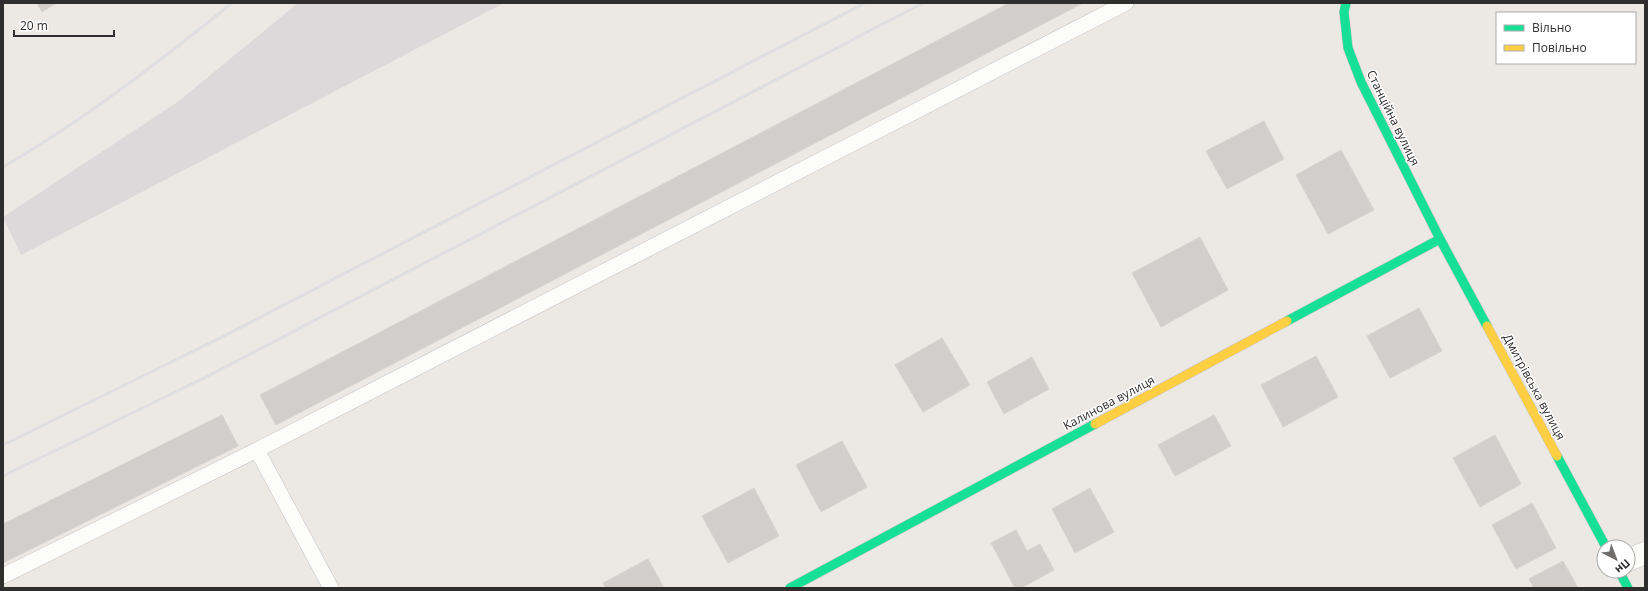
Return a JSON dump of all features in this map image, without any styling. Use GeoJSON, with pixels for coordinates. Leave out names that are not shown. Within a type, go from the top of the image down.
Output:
{"type":"FeatureCollection","features":[{"type":"Feature","properties":{"kind":"street","name":"Станційна вулиця"},"geometry":{"type":"LineString","coordinates":[[1346,3],[1344,12],[1348,48],[1361,82],[1440,239]]}},
{"type":"Feature","properties":{"kind":"street","name":"Дмитрівська вулиця"},"geometry":{"type":"LineString","coordinates":[[1440,239],[1602,539]]}},
{"type":"Feature","properties":{"kind":"street","name":"Калинова вулиця"},"geometry":{"type":"LineString","coordinates":[[790,588],[1440,239]]}},
{"type":"Feature","properties":{"kind":"street"},"geometry":{"type":"LineString","coordinates":[[1623,579],[1628,588]]}},
{"type":"Feature","properties":{"kind":"lane"},"geometry":{"type":"LineString","coordinates":[[3,576],[257,450],[1126,3]]}},
{"type":"Feature","properties":{"kind":"lane"},"geometry":{"type":"LineString","coordinates":[[257,450],[331,588]]}},
{"type":"Feature","properties":{"kind":"shaded area"},"geometry":{"type":"Polygon","coordinates":[[[298,3],[504,3],[21,255],[3,217],[179,101],[298,3]]]}},
{"type":"Feature","properties":{"kind":"building"},"geometry":{"type":"Polygon","coordinates":[[[37,3],[56,3],[42,12],[37,3]]]}},
{"type":"Feature","properties":{"kind":"building"},"geometry":{"type":"Polygon","coordinates":[[[1009,3],[1083,3],[276,425],[260,395],[1009,3]]]}},
{"type":"Feature","properties":{"kind":"building"},"geometry":{"type":"Polygon","coordinates":[[[1264,121],[1284,159],[1227,189],[1206,151],[1264,121]]]}},
{"type":"Feature","properties":{"kind":"building"},"geometry":{"type":"Polygon","coordinates":[[[1341,150],[1374,210],[1328,234],[1296,175],[1341,150]]]}},
{"type":"Feature","properties":{"kind":"building"},"geometry":{"type":"Polygon","coordinates":[[[1200,237],[1228,290],[1161,327],[1132,273],[1200,237]]]}},
{"type":"Feature","properties":{"kind":"building"},"geometry":{"type":"Polygon","coordinates":[[[1419,308],[1442,351],[1390,378],[1367,336],[1419,308]]]}},
{"type":"Feature","properties":{"kind":"building"},"geometry":{"type":"Polygon","coordinates":[[[942,338],[970,385],[923,412],[895,365],[942,338]]]}},
{"type":"Feature","properties":{"kind":"building"},"geometry":{"type":"Polygon","coordinates":[[[1316,356],[1338,397],[1283,427],[1261,385],[1316,356]]]}},
{"type":"Feature","properties":{"kind":"building"},"geometry":{"type":"Polygon","coordinates":[[[1032,357],[1049,389],[1004,414],[987,382],[1032,357]]]}},
{"type":"Feature","properties":{"kind":"building"},"geometry":{"type":"Polygon","coordinates":[[[222,415],[238,446],[3,563],[3,524],[222,415]]]}},
{"type":"Feature","properties":{"kind":"building"},"geometry":{"type":"Polygon","coordinates":[[[1214,415],[1231,446],[1175,476],[1158,445],[1214,415]]]}},
{"type":"Feature","properties":{"kind":"building"},"geometry":{"type":"Polygon","coordinates":[[[1495,435],[1521,484],[1480,507],[1453,458],[1495,435]]]}},
{"type":"Feature","properties":{"kind":"building"},"geometry":{"type":"Polygon","coordinates":[[[842,441],[867,487],[821,512],[796,465],[842,441]]]}},
{"type":"Feature","properties":{"kind":"building"},"geometry":{"type":"Polygon","coordinates":[[[754,488],[779,536],[728,563],[702,516],[754,488]]]}},
{"type":"Feature","properties":{"kind":"building"},"geometry":{"type":"Polygon","coordinates":[[[1090,488],[1114,532],[1075,553],[1052,509],[1090,488]]]}},
{"type":"Feature","properties":{"kind":"building"},"geometry":{"type":"Polygon","coordinates":[[[1532,503],[1556,548],[1516,569],[1492,525],[1532,503]]]}},
{"type":"Feature","properties":{"kind":"building"},"geometry":{"type":"Polygon","coordinates":[[[1016,530],[1027,551],[1040,544],[1054,570],[1021,588],[1015,588],[991,543],[1016,530]]]}},
{"type":"Feature","properties":{"kind":"building"},"geometry":{"type":"Polygon","coordinates":[[[648,559],[664,588],[606,588],[603,583],[648,559]]]}},
{"type":"Feature","properties":{"kind":"building"},"geometry":{"type":"Polygon","coordinates":[[[1563,561],[1578,588],[1534,588],[1529,579],[1563,561]]]}},
{"type":"Feature","properties":{"kind":"railway"},"geometry":{"type":"LineString","coordinates":[[3,167],[63,130],[120,90],[232,3]]}},
{"type":"Feature","properties":{"kind":"railway"},"geometry":{"type":"LineString","coordinates":[[3,445],[228,334],[865,3]]}},
{"type":"Feature","properties":{"kind":"railway"},"geometry":{"type":"LineString","coordinates":[[3,476],[208,376],[923,3]]}},
{"type":"Feature","properties":{"kind":"traffic: fast"},"geometry":{"type":"LineString","coordinates":[[1346,3],[1344,12],[1348,48],[1361,82],[1440,239],[1487,326]]}},
{"type":"Feature","properties":{"kind":"traffic: fast"},"geometry":{"type":"LineString","coordinates":[[1287,321],[1440,239]]}},
{"type":"Feature","properties":{"kind":"traffic: fast"},"geometry":{"type":"LineString","coordinates":[[790,588],[1095,424]]}},
{"type":"Feature","properties":{"kind":"traffic: fast"},"geometry":{"type":"LineString","coordinates":[[1557,456],[1602,539]]}},
{"type":"Feature","properties":{"kind":"traffic: fast"},"geometry":{"type":"LineString","coordinates":[[1623,579],[1628,588]]}},
{"type":"Feature","properties":{"kind":"traffic: slow"},"geometry":{"type":"LineString","coordinates":[[1095,424],[1287,321]]}},
{"type":"Feature","properties":{"kind":"traffic: slow"},"geometry":{"type":"LineString","coordinates":[[1487,326],[1557,456]]}}]}
